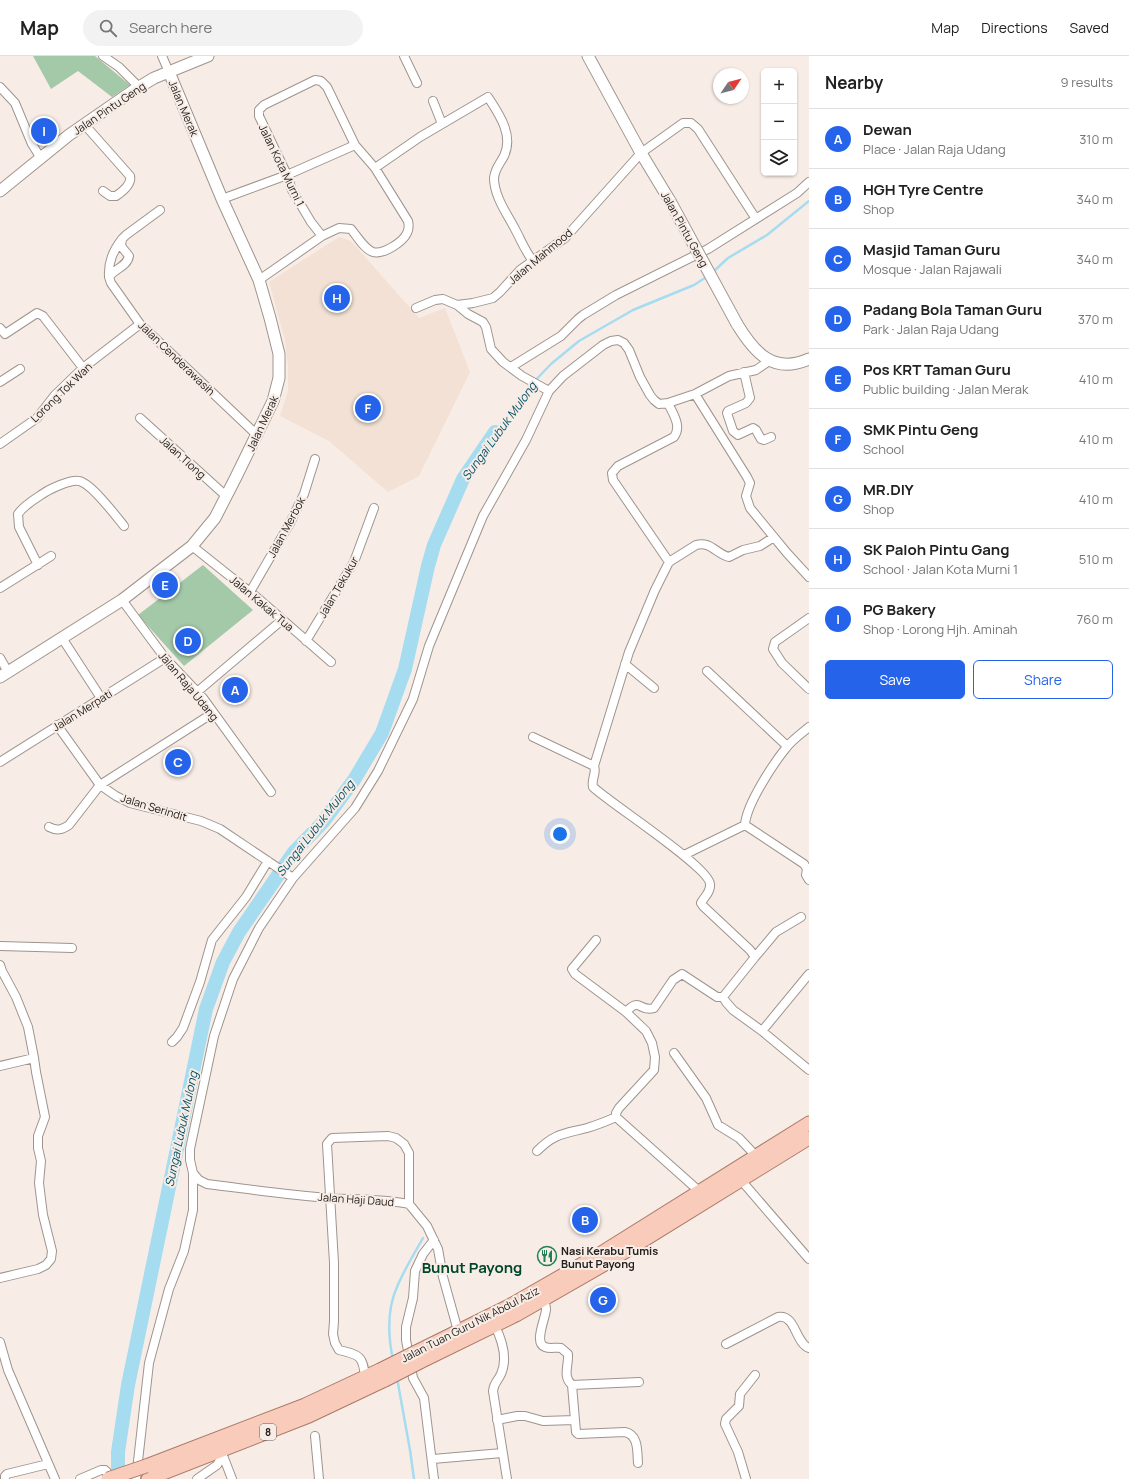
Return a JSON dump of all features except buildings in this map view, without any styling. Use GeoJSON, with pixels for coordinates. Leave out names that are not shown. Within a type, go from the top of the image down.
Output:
{"type":"FeatureCollection","features":[{"type":"Feature","properties":{"kind":"main road","name":"Jalan Tuan Guru Nik Abdul Aziz"},"geometry":{"type":"LineString","coordinates":[[418,1357],[458,1331],[509,1306],[604,1250],[809,1123]]}},
{"type":"Feature","properties":{"kind":"main road","name":"Jalan Tuan Guru Nik Abdul Aziz"},"geometry":{"type":"LineString","coordinates":[[148,1479],[222,1453],[310,1416],[382,1375],[418,1357],[495,1326],[605,1264],[809,1138]]}},
{"type":"Feature","properties":{"kind":"main road"},"geometry":{"type":"LineString","coordinates":[[604,1250],[611,1256],[621,1254]]}},
{"type":"Feature","properties":{"kind":"main road","name":"Jalan Tuan Guru Nik Abdul Aziz"},"geometry":{"type":"LineString","coordinates":[[108,1479],[305,1405],[365,1377],[382,1375]]}},
{"type":"Feature","properties":{"kind":"street"},"geometry":{"type":"LineString","coordinates":[[102,56],[119,67],[139,87]]}},
{"type":"Feature","properties":{"kind":"street"},"geometry":{"type":"LineString","coordinates":[[162,56],[169,72]]}},
{"type":"Feature","properties":{"kind":"street","name":"Jalan Pintu Geng"},"geometry":{"type":"LineString","coordinates":[[0,191],[40,157],[84,124],[139,87],[154,78],[208,56]]}},
{"type":"Feature","properties":{"kind":"street"},"geometry":{"type":"LineString","coordinates":[[404,56],[417,83]]}},
{"type":"Feature","properties":{"kind":"street","name":"Jalan Pintu Geng"},"geometry":{"type":"LineString","coordinates":[[588,56],[738,324],[751,345],[769,361]]}},
{"type":"Feature","properties":{"kind":"street","name":"Jalan Merak"},"geometry":{"type":"LineString","coordinates":[[4,675],[122,600],[192,546],[215,518],[256,434],[274,401],[279,371],[279,354],[259,280],[222,199],[169,72]]}},
{"type":"Feature","properties":{"kind":"street","name":"Jalan Kota Murni 1"},"geometry":{"type":"LineString","coordinates":[[322,236],[311,222],[292,190],[287,175],[259,116],[259,110],[264,105],[314,80],[321,81],[327,87],[355,145]]}},
{"type":"Feature","properties":{"kind":"street"},"geometry":{"type":"LineString","coordinates":[[0,88],[15,103],[32,144],[40,157]]}},
{"type":"Feature","properties":{"kind":"street"},"geometry":{"type":"LineString","coordinates":[[375,168],[442,124],[488,97],[499,114],[505,128],[508,143],[504,156],[496,167],[494,179],[497,190],[502,205],[520,241],[533,261]]}},
{"type":"Feature","properties":{"kind":"street"},"geometry":{"type":"LineString","coordinates":[[433,101],[442,124]]}},
{"type":"Feature","properties":{"kind":"street","name":"Jalan Mahmood"},"geometry":{"type":"LineString","coordinates":[[416,308],[435,300],[443,299],[457,305],[493,298],[520,270],[565,238],[641,153],[683,123],[691,123],[698,128],[756,220]]}},
{"type":"Feature","properties":{"kind":"street"},"geometry":{"type":"LineString","coordinates":[[84,124],[131,179],[129,184],[116,196],[110,196],[103,191]]}},
{"type":"Feature","properties":{"kind":"street"},"geometry":{"type":"LineString","coordinates":[[222,199],[287,175],[355,145],[375,168],[408,221],[409,228],[406,235],[387,251],[371,252],[351,229],[346,227],[339,228],[322,236],[259,280]]}},
{"type":"Feature","properties":{"kind":"street"},"geometry":{"type":"LineString","coordinates":[[511,367],[561,336],[578,319],[616,295],[708,249],[756,220],[796,193],[809,182]]}},
{"type":"Feature","properties":{"kind":"street"},"geometry":{"type":"LineString","coordinates":[[109,277],[108,269],[112,255],[122,239],[160,210]]}},
{"type":"Feature","properties":{"kind":"street"},"geometry":{"type":"LineString","coordinates":[[109,277],[112,272],[125,265],[128,261],[129,256],[121,246],[122,239]]}},
{"type":"Feature","properties":{"kind":"street","name":"Jalan Cenderawasih"},"geometry":{"type":"LineString","coordinates":[[109,277],[116,290],[140,324],[256,434]]}},
{"type":"Feature","properties":{"kind":"street"},"geometry":{"type":"LineString","coordinates":[[457,305],[468,314],[483,322],[486,327],[491,349],[503,362],[522,376],[545,389]]}},
{"type":"Feature","properties":{"kind":"street"},"geometry":{"type":"LineString","coordinates":[[0,328],[5,334],[37,313],[43,316],[83,368]]}},
{"type":"Feature","properties":{"kind":"street","name":"Lorong Tok Wan"},"geometry":{"type":"LineString","coordinates":[[0,444],[37,418],[55,395],[83,368],[140,324]]}},
{"type":"Feature","properties":{"kind":"street"},"geometry":{"type":"LineString","coordinates":[[136,1479],[149,1363],[169,1289],[184,1252],[193,1210],[193,1173],[190,1160],[190,1149],[214,1036],[233,979],[259,928],[292,878],[355,808],[378,771],[413,699],[429,646],[483,516],[526,440],[545,389],[603,345],[611,341],[618,340],[624,343],[629,350],[640,377],[654,400],[659,404],[668,403],[695,394],[729,376],[756,370],[769,361],[794,364],[809,359]]}},
{"type":"Feature","properties":{"kind":"street"},"geometry":{"type":"LineString","coordinates":[[0,382],[20,369]]}},
{"type":"Feature","properties":{"kind":"street"},"geometry":{"type":"LineString","coordinates":[[744,372],[750,398],[746,403],[728,411],[727,413],[733,431],[738,435],[753,428],[756,430],[761,439],[764,440],[771,437]]}},
{"type":"Feature","properties":{"kind":"street"},"geometry":{"type":"LineString","coordinates":[[695,394],[747,477],[750,484],[746,496],[750,508],[809,577]]}},
{"type":"Feature","properties":{"kind":"street"},"geometry":{"type":"LineString","coordinates":[[668,403],[678,429],[674,437],[618,466],[612,473],[612,476],[613,480],[669,562]]}},
{"type":"Feature","properties":{"kind":"street","name":"Jalan Tiong"},"geometry":{"type":"LineString","coordinates":[[140,418],[226,496]]}},
{"type":"Feature","properties":{"kind":"street","name":"Jalan Merbok"},"geometry":{"type":"LineString","coordinates":[[250,592],[290,523],[304,494],[315,459]]}},
{"type":"Feature","properties":{"kind":"street"},"geometry":{"type":"LineString","coordinates":[[38,565],[19,527],[18,514],[30,502],[49,490],[73,481],[79,481],[88,486],[124,526]]}},
{"type":"Feature","properties":{"kind":"street","name":"Jalan Tekukur"},"geometry":{"type":"LineString","coordinates":[[306,641],[354,562],[374,508]]}},
{"type":"Feature","properties":{"kind":"street"},"geometry":{"type":"LineString","coordinates":[[755,957],[750,950],[705,909],[701,903],[708,892],[710,885],[709,880],[684,855],[595,788],[592,784],[596,769],[594,766],[625,664],[646,609],[669,562],[700,544],[712,547],[729,557],[743,550],[760,546],[774,537]]}},
{"type":"Feature","properties":{"kind":"street","name":"Jalan Kakak Tua"},"geometry":{"type":"LineString","coordinates":[[192,546],[250,592],[331,662]]}},
{"type":"Feature","properties":{"kind":"street"},"geometry":{"type":"LineString","coordinates":[[0,588],[51,556]]}},
{"type":"Feature","properties":{"kind":"street","name":"Jalan Raja Udang"},"geometry":{"type":"LineString","coordinates":[[122,600],[165,658],[197,692],[271,792]]}},
{"type":"Feature","properties":{"kind":"street"},"geometry":{"type":"LineString","coordinates":[[809,618],[775,642],[773,649],[782,663],[809,689]]}},
{"type":"Feature","properties":{"kind":"street"},"geometry":{"type":"LineString","coordinates":[[197,692],[282,620]]}},
{"type":"Feature","properties":{"kind":"street"},"geometry":{"type":"LineString","coordinates":[[62,638],[101,698]]}},
{"type":"Feature","properties":{"kind":"street"},"geometry":{"type":"LineString","coordinates":[[0,658],[4,675]]}},
{"type":"Feature","properties":{"kind":"street","name":"Jalan Merpati"},"geometry":{"type":"LineString","coordinates":[[0,762],[165,658]]}},
{"type":"Feature","properties":{"kind":"street"},"geometry":{"type":"LineString","coordinates":[[625,664],[654,688]]}},
{"type":"Feature","properties":{"kind":"street"},"geometry":{"type":"LineString","coordinates":[[707,671],[786,746]]}},
{"type":"Feature","properties":{"kind":"street"},"geometry":{"type":"LineString","coordinates":[[49,827],[59,830],[70,824],[100,785],[213,713]]}},
{"type":"Feature","properties":{"kind":"street","name":"Jalan Serindit"},"geometry":{"type":"LineString","coordinates":[[57,725],[100,785],[116,796],[130,802],[201,821],[220,829],[292,878]]}},
{"type":"Feature","properties":{"kind":"street"},"geometry":{"type":"LineString","coordinates":[[745,825],[747,813],[772,767],[786,746],[809,727]]}},
{"type":"Feature","properties":{"kind":"street"},"geometry":{"type":"LineString","coordinates":[[533,737],[594,766]]}},
{"type":"Feature","properties":{"kind":"street"},"geometry":{"type":"LineString","coordinates":[[684,855],[745,825]]}},
{"type":"Feature","properties":{"kind":"street"},"geometry":{"type":"LineString","coordinates":[[745,825],[804,864],[808,870],[806,875],[809,880]]}},
{"type":"Feature","properties":{"kind":"street"},"geometry":{"type":"LineString","coordinates":[[172,1042],[184,1028],[200,982],[212,940],[246,897],[270,862]]}},
{"type":"Feature","properties":{"kind":"street"},"geometry":{"type":"LineString","coordinates":[[723,997],[776,932],[801,917]]}},
{"type":"Feature","properties":{"kind":"street"},"geometry":{"type":"LineString","coordinates":[[596,940],[572,969],[575,974],[626,1012],[646,1031],[652,1043],[655,1057],[654,1070],[619,1108],[616,1117]]}},
{"type":"Feature","properties":{"kind":"street"},"geometry":{"type":"LineString","coordinates":[[0,946],[72,948]]}},
{"type":"Feature","properties":{"kind":"street"},"geometry":{"type":"LineString","coordinates":[[0,965],[19,1003],[28,1027],[45,1117],[38,1136],[38,1148],[41,1161],[39,1183],[43,1215],[52,1251],[51,1259],[46,1265],[38,1269],[0,1278]]}},
{"type":"Feature","properties":{"kind":"street"},"geometry":{"type":"LineString","coordinates":[[626,1012],[632,1005],[636,1004],[647,1009],[654,1008],[673,980],[682,974],[717,997],[723,997]]}},
{"type":"Feature","properties":{"kind":"street"},"geometry":{"type":"LineString","coordinates":[[762,1031],[809,974]]}},
{"type":"Feature","properties":{"kind":"street"},"geometry":{"type":"LineString","coordinates":[[723,997],[734,1010],[809,1070]]}},
{"type":"Feature","properties":{"kind":"street"},"geometry":{"type":"LineString","coordinates":[[674,1053],[706,1098],[718,1125],[739,1138],[756,1156]]}},
{"type":"Feature","properties":{"kind":"street"},"geometry":{"type":"LineString","coordinates":[[0,1066],[34,1058]]}},
{"type":"Feature","properties":{"kind":"street"},"geometry":{"type":"LineString","coordinates":[[537,1151],[549,1139],[557,1135],[587,1128],[616,1117]]}},
{"type":"Feature","properties":{"kind":"street"},"geometry":{"type":"LineString","coordinates":[[616,1117],[699,1191]]}},
{"type":"Feature","properties":{"kind":"street"},"geometry":{"type":"LineString","coordinates":[[365,1377],[364,1363],[360,1356],[339,1350],[335,1343],[333,1334],[334,1264],[327,1144],[329,1141],[332,1138],[388,1136],[396,1138],[404,1144],[409,1153],[409,1204]]}},
{"type":"Feature","properties":{"kind":"street","name":"Jalan Haji Daud"},"geometry":{"type":"LineString","coordinates":[[193,1173],[199,1180],[207,1184],[274,1193],[388,1201],[409,1204],[427,1226],[438,1250],[443,1277],[458,1331]]}},
{"type":"Feature","properties":{"kind":"street"},"geometry":{"type":"LineString","coordinates":[[740,1180],[809,1259]]}},
{"type":"Feature","properties":{"kind":"street"},"geometry":{"type":"LineString","coordinates":[[434,1240],[423,1254],[415,1271],[413,1298],[406,1328],[406,1340],[413,1378],[424,1398],[433,1458],[434,1479]]}},
{"type":"Feature","properties":{"kind":"street"},"geometry":{"type":"LineString","coordinates":[[544,1299],[546,1309],[540,1342],[547,1348],[561,1348],[566,1352],[568,1358],[566,1376],[567,1380],[572,1385],[575,1430],[578,1434],[629,1433],[633,1436],[637,1446],[638,1463]]}},
{"type":"Feature","properties":{"kind":"street"},"geometry":{"type":"LineString","coordinates":[[726,1344],[782,1316],[788,1319],[804,1345],[809,1348]]}},
{"type":"Feature","properties":{"kind":"street"},"geometry":{"type":"LineString","coordinates":[[495,1326],[502,1339],[504,1349],[504,1364],[502,1372],[494,1385],[502,1453],[507,1479]]}},
{"type":"Feature","properties":{"kind":"street"},"geometry":{"type":"LineString","coordinates":[[0,1342],[8,1370],[54,1479]]}},
{"type":"Feature","properties":{"kind":"street"},"geometry":{"type":"LineString","coordinates":[[746,1479],[738,1452],[725,1424],[726,1420],[739,1406],[740,1394],[755,1376]]}},
{"type":"Feature","properties":{"kind":"street"},"geometry":{"type":"LineString","coordinates":[[572,1385],[639,1382]]}},
{"type":"Feature","properties":{"kind":"street"},"geometry":{"type":"LineString","coordinates":[[498,1420],[517,1416],[526,1416],[543,1421],[575,1420]]}},
{"type":"Feature","properties":{"kind":"street"},"geometry":{"type":"LineString","coordinates":[[315,1436],[319,1479]]}},
{"type":"Feature","properties":{"kind":"street"},"geometry":{"type":"LineString","coordinates":[[197,1479],[217,1465],[222,1453]]}},
{"type":"Feature","properties":{"kind":"street"},"geometry":{"type":"LineString","coordinates":[[222,1453],[232,1479]]}},
{"type":"Feature","properties":{"kind":"street"},"geometry":{"type":"LineString","coordinates":[[433,1458],[502,1453]]}},
{"type":"Feature","properties":{"kind":"street"},"geometry":{"type":"LineString","coordinates":[[5,1479],[5,1476],[8,1474],[48,1464]]}},
{"type":"Feature","properties":{"kind":"street"},"geometry":{"type":"LineString","coordinates":[[80,1479],[101,1470],[105,1470],[107,1472],[108,1479]]}},
{"type":"Feature","properties":{"kind":"shaded area"},"geometry":{"type":"Polygon","coordinates":[[[339,237],[351,241],[419,318],[445,308],[470,372],[419,476],[388,492],[329,441],[280,416],[288,391],[288,367],[285,340],[269,282],[339,237]]]}},
{"type":"Feature","properties":{"kind":"green space"},"geometry":{"type":"Polygon","coordinates":[[[33,56],[95,56],[130,85],[112,97],[78,71],[51,89],[33,56]]]}},
{"type":"Feature","properties":{"kind":"green space"},"geometry":{"type":"Polygon","coordinates":[[[203,565],[253,610],[184,666],[138,615],[203,565]]]}},
{"type":"Feature","properties":{"kind":"waterway","name":"Sungai Lubuk Mulong"},"geometry":{"type":"LineString","coordinates":[[713,272],[728,258],[767,235],[809,201]]}},
{"type":"Feature","properties":{"kind":"waterway","name":"Sungai Lubuk Mulong"},"geometry":{"type":"LineString","coordinates":[[495,432],[528,388],[551,364],[579,341],[633,310],[694,285],[708,276]]}},
{"type":"Feature","properties":{"kind":"waterway","name":"Sungai Lubuk Mulong"},"geometry":{"type":"LineString","coordinates":[[118,1479],[118,1452],[128,1385],[206,1009],[223,962],[239,932],[294,852],[323,822],[354,780],[382,733],[405,669],[434,545],[463,479],[495,432]]}},
{"type":"Feature","properties":{"kind":"waterway"},"geometry":{"type":"LineString","coordinates":[[393,1360],[389,1332],[391,1304],[409,1262],[423,1238]]}},
{"type":"Feature","properties":{"kind":"waterway"},"geometry":{"type":"LineString","coordinates":[[397,1378],[414,1479]]}},
{"type":"Feature","properties":{"kind":"place","name":"PG Bakery"},"geometry":{"type":"Point","coordinates":[44,131]}},
{"type":"Feature","properties":{"kind":"place","name":"SK Paloh Pintu Gang"},"geometry":{"type":"Point","coordinates":[337,298]}},
{"type":"Feature","properties":{"kind":"place","name":"SMK Pintu Geng"},"geometry":{"type":"Point","coordinates":[368,408]}},
{"type":"Feature","properties":{"kind":"place","name":"Pos KRT Taman Guru"},"geometry":{"type":"Point","coordinates":[165,585]}},
{"type":"Feature","properties":{"kind":"place","name":"Padang Bola Taman Guru"},"geometry":{"type":"Point","coordinates":[188,641]}},
{"type":"Feature","properties":{"kind":"place","name":"Dewan"},"geometry":{"type":"Point","coordinates":[235,690]}},
{"type":"Feature","properties":{"kind":"place","name":"Masjid Taman Guru"},"geometry":{"type":"Point","coordinates":[178,762]}},
{"type":"Feature","properties":{"kind":"place","name":"HGH Tyre Centre"},"geometry":{"type":"Point","coordinates":[585,1220]}},
{"type":"Feature","properties":{"kind":"place","name":"Nasi Kerabu Tumis Bunut Payong"},"geometry":{"type":"Point","coordinates":[547,1256]}},
{"type":"Feature","properties":{"kind":"place","name":"MR.DIY"},"geometry":{"type":"Point","coordinates":[603,1300]}},
{"type":"Feature","properties":{"kind":"district","name":"Bunut Payong"},"geometry":{"type":"Point","coordinates":[472,1267]}}]}
